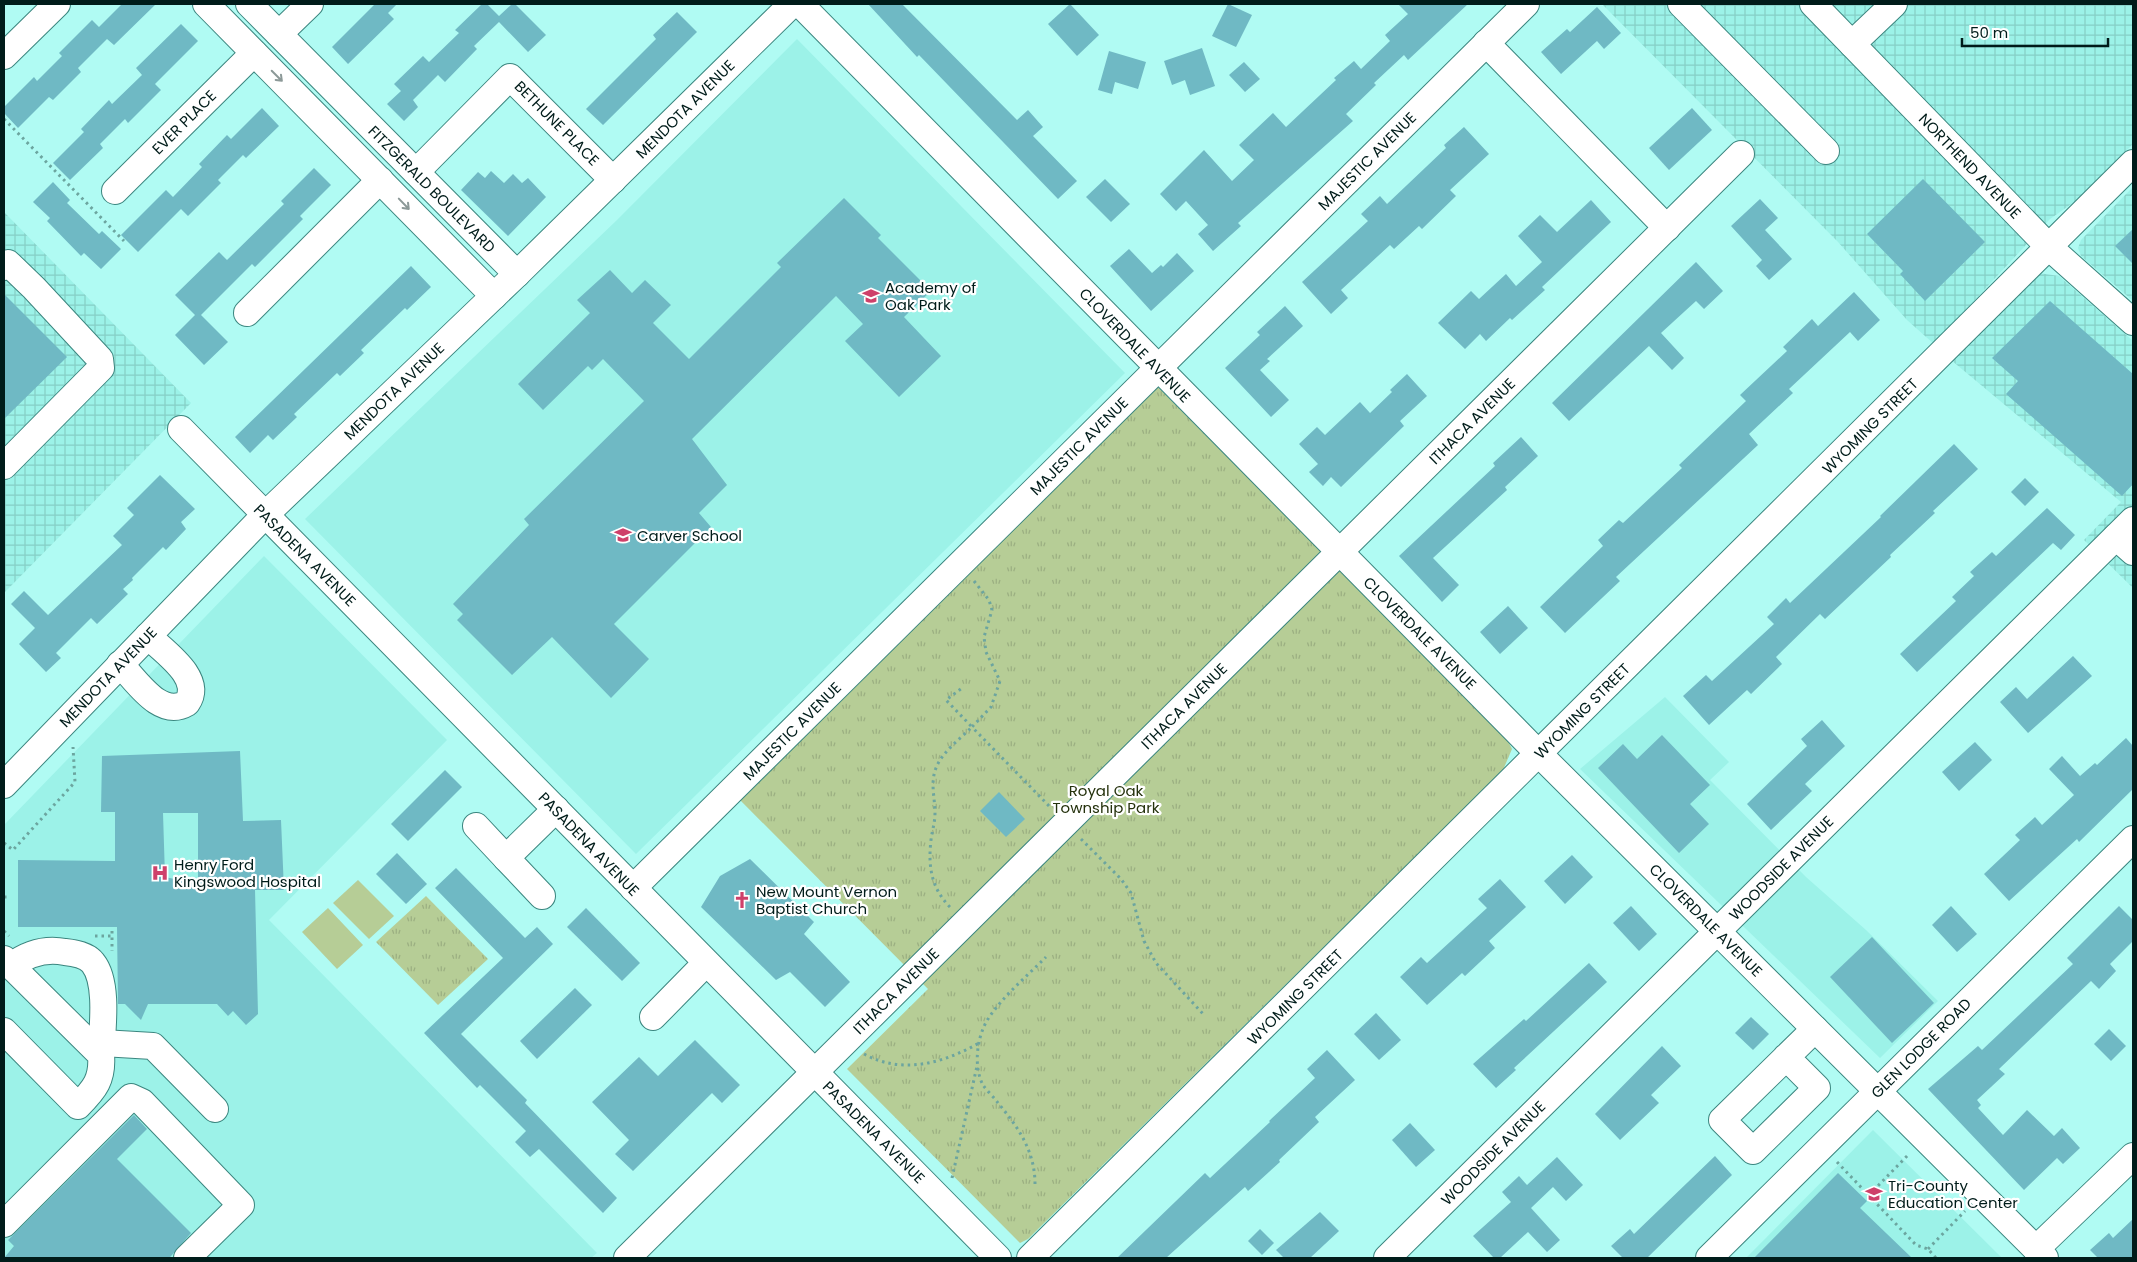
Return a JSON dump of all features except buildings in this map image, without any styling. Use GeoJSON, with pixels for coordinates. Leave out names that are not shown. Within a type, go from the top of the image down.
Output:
{"type":"FeatureCollection","features":[{"type":"Feature","properties":{"kind":"street"},"geometry":{"type":"LineString","coordinates":[[4,56],[57,4]]}},
{"type":"Feature","properties":{"kind":"street","name":"FITZGERALD BOULEVARD"},"geometry":{"type":"LineString","coordinates":[[206,4],[494,296]]}},
{"type":"Feature","properties":{"kind":"street","name":"FITZGERALD BOULEVARD"},"geometry":{"type":"LineString","coordinates":[[249,4],[517,274]]}},
{"type":"Feature","properties":{"kind":"street"},"geometry":{"type":"LineString","coordinates":[[280,34],[310,4]]}},
{"type":"Feature","properties":{"kind":"street","name":"MENDOTA AVENUE"},"geometry":{"type":"LineString","coordinates":[[4,785],[265,514],[517,274],[792,4]]}},
{"type":"Feature","properties":{"kind":"street","name":"CLOVERDALE AVENUE"},"geometry":{"type":"LineString","coordinates":[[800,4],[1539,754],[2040,1254]]}},
{"type":"Feature","properties":{"kind":"street","name":"MAJESTIC AVENUE"},"geometry":{"type":"LineString","coordinates":[[633,888],[1526,4]]}},
{"type":"Feature","properties":{"kind":"street"},"geometry":{"type":"LineString","coordinates":[[1681,4],[1826,151]]}},
{"type":"Feature","properties":{"kind":"street","name":"NORTHEND AVENUE"},"geometry":{"type":"LineString","coordinates":[[1813,4],[2050,248],[2133,322]]}},
{"type":"Feature","properties":{"kind":"street"},"geometry":{"type":"LineString","coordinates":[[1852,44],[1894,4]]}},
{"type":"Feature","properties":{"kind":"street"},"geometry":{"type":"LineString","coordinates":[[1486,43],[1667,228]]}},
{"type":"Feature","properties":{"kind":"street","name":"EVER PLACE"},"geometry":{"type":"LineString","coordinates":[[115,191],[254,53]]}},
{"type":"Feature","properties":{"kind":"street","name":"BETHUNE PLACE"},"geometry":{"type":"LineString","coordinates":[[416,172],[510,76],[614,180]]}},
{"type":"Feature","properties":{"kind":"street"},"geometry":{"type":"LineString","coordinates":[[327,125],[348,104]]}},
{"type":"Feature","properties":{"kind":"street","name":"ITHACA AVENUE"},"geometry":{"type":"LineString","coordinates":[[627,1258],[1741,154]]}},
{"type":"Feature","properties":{"kind":"street","name":"WYOMING STREET"},"geometry":{"type":"LineString","coordinates":[[1030,1258],[2050,248],[2133,163]]}},
{"type":"Feature","properties":{"kind":"street"},"geometry":{"type":"LineString","coordinates":[[247,312],[380,180]]}},
{"type":"Feature","properties":{"kind":"street"},"geometry":{"type":"LineString","coordinates":[[4,267],[8,263],[40,294],[100,358],[102,368],[4,466]]}},
{"type":"Feature","properties":{"kind":"street","name":"PASADENA AVENUE"},"geometry":{"type":"LineString","coordinates":[[181,429],[998,1258]]}},
{"type":"Feature","properties":{"kind":"street","name":"WOODSIDE AVENUE"},"geometry":{"type":"LineString","coordinates":[[1386,1258],[1717,931],[2128,536]]}},
{"type":"Feature","properties":{"kind":"street"},"geometry":{"type":"LineString","coordinates":[[120,664],[157,702],[170,707],[187,703],[192,696],[192,688],[186,674],[148,636]]}},
{"type":"Feature","properties":{"kind":"street"},"geometry":{"type":"LineString","coordinates":[[506,858],[556,809]]}},
{"type":"Feature","properties":{"kind":"street"},"geometry":{"type":"LineString","coordinates":[[476,826],[542,896]]}},
{"type":"Feature","properties":{"kind":"street","name":"GLEN LODGE ROAD"},"geometry":{"type":"LineString","coordinates":[[1709,1258],[2133,838]]}},
{"type":"Feature","properties":{"kind":"street"},"geometry":{"type":"LineString","coordinates":[[4,1032],[78,1106],[93,1091],[102,1071],[101,1049],[101,979],[93,962],[80,954],[53,949],[7,963],[101,1049],[153,1046],[215,1109]]}},
{"type":"Feature","properties":{"kind":"street"},"geometry":{"type":"LineString","coordinates":[[653,1017],[706,963]]}},
{"type":"Feature","properties":{"kind":"street"},"geometry":{"type":"LineString","coordinates":[[1786,1057],[1815,1029]]}},
{"type":"Feature","properties":{"kind":"street"},"geometry":{"type":"LineString","coordinates":[[4,1224],[131,1097],[142,1102],[240,1205],[187,1258]]}},
{"type":"Feature","properties":{"kind":"street"},"geometry":{"type":"LineString","coordinates":[[2040,1254],[2133,1156]]}},
{"type":"Feature","properties":{"kind":"path"},"geometry":{"type":"LineString","coordinates":[[4,119],[124,241]]}},
{"type":"Feature","properties":{"kind":"path"},"geometry":{"type":"LineString","coordinates":[[952,909],[940,897],[932,881],[930,860],[935,813],[932,786],[936,766],[942,757],[991,707],[1000,681],[986,652],[984,637],[992,610],[989,600],[972,579]]}},
{"type":"Feature","properties":{"kind":"path"},"geometry":{"type":"LineString","coordinates":[[962,688],[946,700],[1052,808]]}},
{"type":"Feature","properties":{"kind":"path"},"geometry":{"type":"LineString","coordinates":[[4,843],[13,850],[75,782],[73,747]]}},
{"type":"Feature","properties":{"kind":"path"},"geometry":{"type":"LineString","coordinates":[[1080,838],[1121,878],[1131,892],[1144,941],[1156,963],[1205,1016]]}},
{"type":"Feature","properties":{"kind":"path"},"geometry":{"type":"LineString","coordinates":[[112,931],[112,954]]}},
{"type":"Feature","properties":{"kind":"path"},"geometry":{"type":"LineString","coordinates":[[952,1178],[978,1064],[979,1042],[987,1020],[999,1004],[1046,957]]}},
{"type":"Feature","properties":{"kind":"path"},"geometry":{"type":"LineString","coordinates":[[861,1052],[878,1062],[920,1065],[958,1055],[979,1042]]}},
{"type":"Feature","properties":{"kind":"path"},"geometry":{"type":"LineString","coordinates":[[978,1064],[983,1084],[1018,1128],[1030,1152],[1035,1170],[1035,1184]]}},
{"type":"Feature","properties":{"kind":"path"},"geometry":{"type":"LineString","coordinates":[[1869,1195],[1909,1154]]}},
{"type":"Feature","properties":{"kind":"path"},"geometry":{"type":"LineString","coordinates":[[1834,1160],[1916,1245],[1928,1250],[1936,1258]]}},
{"type":"Feature","properties":{"kind":"path"},"geometry":{"type":"LineString","coordinates":[[1928,1250],[1965,1211]]}},
{"type":"Feature","properties":{"kind":"shaded area"},"geometry":{"type":"Polygon","coordinates":[[[1602,4],[2133,4],[2133,144],[2077,200],[2050,219],[1934,344],[1907,320],[1838,242],[1602,4]]]}},
{"type":"Feature","properties":{"kind":"shaded area","name":"Carver School"},"geometry":{"type":"Polygon","coordinates":[[[797,39],[1125,373],[636,854],[305,519],[617,220],[797,39]]]}},
{"type":"Feature","properties":{"kind":"shaded area"},"geometry":{"type":"Polygon","coordinates":[[[2133,187],[2133,301],[2081,256],[2078,248],[2081,240],[2133,187]]]}},
{"type":"Feature","properties":{"kind":"shaded area"},"geometry":{"type":"Polygon","coordinates":[[[4,212],[191,403],[4,593],[4,212]]]}},
{"type":"Feature","properties":{"kind":"shaded area"},"geometry":{"type":"Polygon","coordinates":[[[2039,273],[2059,276],[2133,341],[2133,588],[2084,540],[2121,502],[1951,360],[2039,273]]]}},
{"type":"Feature","properties":{"kind":"shaded area","name":"Henry Ford Kingswood Hospital"},"geometry":{"type":"Polygon","coordinates":[[[264,556],[447,740],[269,920],[597,1253],[591,1258],[4,1258],[4,825],[264,556]]]}},
{"type":"Feature","properties":{"kind":"shaded area"},"geometry":{"type":"Polygon","coordinates":[[[1665,697],[1729,762],[1710,780],[1806,877],[1866,930],[1938,1001],[1880,1058],[1580,769],[1665,697]]]}},
{"type":"Feature","properties":{"kind":"shaded area","name":"Tri-County Education Center"},"geometry":{"type":"Polygon","coordinates":[[[1873,1130],[2002,1258],[1746,1258],[1873,1130]]]}},
{"type":"Feature","properties":{"kind":"green space","name":"Royal Oak Township Park"},"geometry":{"type":"Polygon","coordinates":[[[1157,386],[1506,737],[1512,749],[1503,770],[1028,1239],[1020,1243],[847,1069],[928,989],[739,799],[1157,386]]]}},
{"type":"Feature","properties":{"kind":"green space"},"geometry":{"type":"Polygon","coordinates":[[[358,880],[394,916],[369,939],[333,903],[358,880]]]}},
{"type":"Feature","properties":{"kind":"green space"},"geometry":{"type":"Polygon","coordinates":[[[426,896],[488,959],[438,1005],[376,942],[426,896]]]}},
{"type":"Feature","properties":{"kind":"green space"},"geometry":{"type":"Polygon","coordinates":[[[328,908],[363,945],[337,969],[302,932],[328,908]]]}},
{"type":"Feature","properties":{"kind":"place","name":"Academy of Oak Park"},"geometry":{"type":"Point","coordinates":[871,296]}},
{"type":"Feature","properties":{"kind":"place","name":"Carver School"},"geometry":{"type":"Point","coordinates":[623,535]}},
{"type":"Feature","properties":{"kind":"place","name":"Henry Ford Kingswood Hospital"},"geometry":{"type":"Point","coordinates":[160,873]}},
{"type":"Feature","properties":{"kind":"place","name":"New Mount Vernon Baptist Church"},"geometry":{"type":"Point","coordinates":[742,900]}},
{"type":"Feature","properties":{"kind":"place","name":"Tri-County Education Center"},"geometry":{"type":"Point","coordinates":[1874,1194]}}]}
